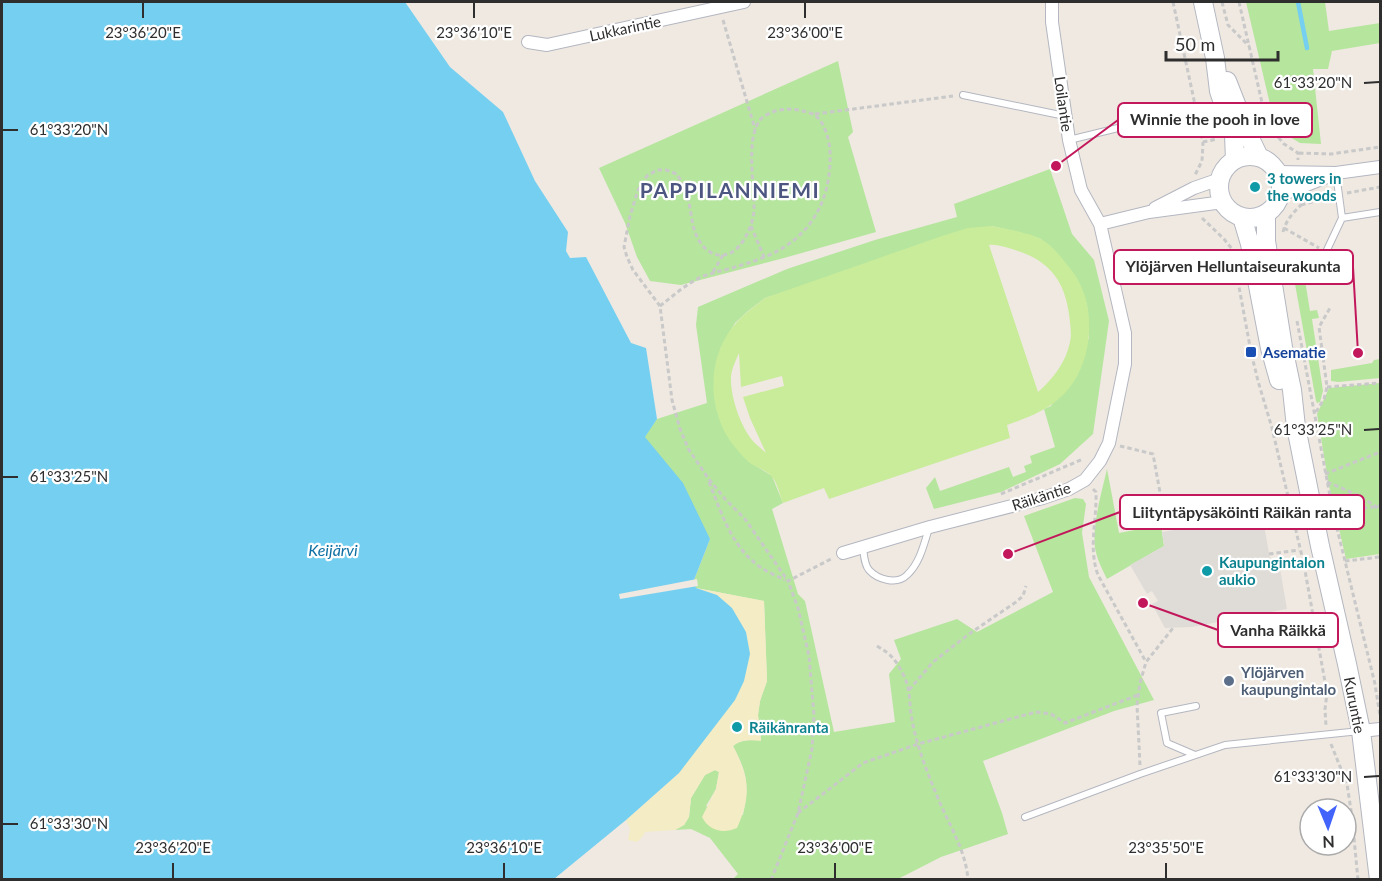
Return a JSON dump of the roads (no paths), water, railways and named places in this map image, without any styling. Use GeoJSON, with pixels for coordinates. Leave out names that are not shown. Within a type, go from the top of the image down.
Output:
{"type":"FeatureCollection","features":[{"type":"Feature","properties":{"kind":"main road"},"geometry":{"type":"LineString","coordinates":[[1203,2],[1220,92],[1233,135],[1235,160]]}},
{"type":"Feature","properties":{"kind":"main road"},"geometry":{"type":"LineString","coordinates":[[1215,58],[1232,90],[1259,157]]}},
{"type":"Feature","properties":{"kind":"main road"},"geometry":{"type":"LineString","coordinates":[[1251,156],[1259,157],[1266,160],[1278,172],[1281,179],[1281,195],[1277,203],[1266,214],[1258,217],[1242,217],[1228,209],[1223,202],[1219,187],[1221,179],[1224,171],[1235,160],[1251,156]]}},
{"type":"Feature","properties":{"kind":"main road","name":"Kuruntie"},"geometry":{"type":"LineString","coordinates":[[1266,214],[1266,242],[1292,390],[1296,427],[1361,731],[1379,879]]}},
{"type":"Feature","properties":{"kind":"main road","name":"Kuruntie"},"geometry":{"type":"LineString","coordinates":[[1242,217],[1250,244],[1270,348],[1296,427]]}},
{"type":"Feature","properties":{"kind":"street","name":"Lukkarintie"},"geometry":{"type":"LineString","coordinates":[[528,42],[547,45],[721,4],[744,2]]}},
{"type":"Feature","properties":{"kind":"street","name":"Loilantie"},"geometry":{"type":"LineString","coordinates":[[1052,2],[1052,22],[1069,140],[1082,190],[1100,224]]}},
{"type":"Feature","properties":{"kind":"street"},"geometry":{"type":"LineString","coordinates":[[1278,172],[1336,173],[1380,166]]}},
{"type":"Feature","properties":{"kind":"street"},"geometry":{"type":"LineString","coordinates":[[1281,195],[1336,173]]}},
{"type":"Feature","properties":{"kind":"street"},"geometry":{"type":"LineString","coordinates":[[1149,212],[1194,188],[1221,179]]}},
{"type":"Feature","properties":{"kind":"street"},"geometry":{"type":"LineString","coordinates":[[1100,224],[1149,212],[1223,202]]}},
{"type":"Feature","properties":{"kind":"street","name":"Räikäntie"},"geometry":{"type":"LineString","coordinates":[[843,553],[1069,489],[1084,480],[1100,461],[1109,443],[1125,364],[1125,333],[1100,224]]}},
{"type":"Feature","properties":{"kind":"street"},"geometry":{"type":"LineString","coordinates":[[1361,731],[1380,729]]}},
{"type":"Feature","properties":{"kind":"lane"},"geometry":{"type":"LineString","coordinates":[[963,95],[1066,116]]}},
{"type":"Feature","properties":{"kind":"lane"},"geometry":{"type":"LineString","coordinates":[[1069,140],[1167,116]]}},
{"type":"Feature","properties":{"kind":"lane"},"geometry":{"type":"LineString","coordinates":[[1322,265],[1342,218],[1336,173]]}},
{"type":"Feature","properties":{"kind":"lane"},"geometry":{"type":"LineString","coordinates":[[1342,218],[1380,212]]}},
{"type":"Feature","properties":{"kind":"lane"},"geometry":{"type":"LineString","coordinates":[[863,547],[864,559],[869,570],[879,577],[892,581],[905,577],[915,566],[930,527]]}},
{"type":"Feature","properties":{"kind":"lane"},"geometry":{"type":"LineString","coordinates":[[1196,706],[1161,712],[1167,743],[1196,755]]}},
{"type":"Feature","properties":{"kind":"lane"},"geometry":{"type":"LineString","coordinates":[[1025,817],[1225,745],[1361,731]]}},
{"type":"Feature","properties":{"kind":"water","name":"Keijärvi"},"geometry":{"type":"Polygon","coordinates":[[[2,2],[405,2],[450,67],[503,112],[535,181],[568,232],[566,251],[570,258],[586,257],[631,343],[646,348],[657,419],[645,437],[683,483],[710,539],[694,580],[696,588],[717,595],[732,608],[746,632],[750,654],[744,681],[735,700],[679,773],[554,879],[2,880],[2,2]]]}},
{"type":"Feature","properties":{"kind":"waterway"},"geometry":{"type":"LineString","coordinates":[[1298,2],[1307,48]]}},
{"type":"Feature","properties":{"kind":"place","name":"Winnie the pooh in love"},"geometry":{"type":"Point","coordinates":[1056,166]}},
{"type":"Feature","properties":{"kind":"place","name":"3 towers in the woods"},"geometry":{"type":"Point","coordinates":[1255,187]}},
{"type":"Feature","properties":{"kind":"place","name":"Asematie"},"geometry":{"type":"Point","coordinates":[1251,352]}},
{"type":"Feature","properties":{"kind":"place","name":"Ylöjärven Helluntaiseurakunta"},"geometry":{"type":"Point","coordinates":[1358,353]}},
{"type":"Feature","properties":{"kind":"place","name":"Liityntäpysäköinti Räikän ranta"},"geometry":{"type":"Point","coordinates":[1008,554]}},
{"type":"Feature","properties":{"kind":"place","name":"Kaupungintalon aukio"},"geometry":{"type":"Point","coordinates":[1207,571]}},
{"type":"Feature","properties":{"kind":"place","name":"Vanha Räikkä"},"geometry":{"type":"Point","coordinates":[1143,603]}},
{"type":"Feature","properties":{"kind":"place","name":"Ylöjärven kaupungintalo"},"geometry":{"type":"Point","coordinates":[1229,681]}},
{"type":"Feature","properties":{"kind":"place","name":"Räikänranta"},"geometry":{"type":"Point","coordinates":[737,727]}},
{"type":"Feature","properties":{"kind":"district","name":"PAPPILANNIEMI"},"geometry":{"type":"Point","coordinates":[730,189]}}]}
